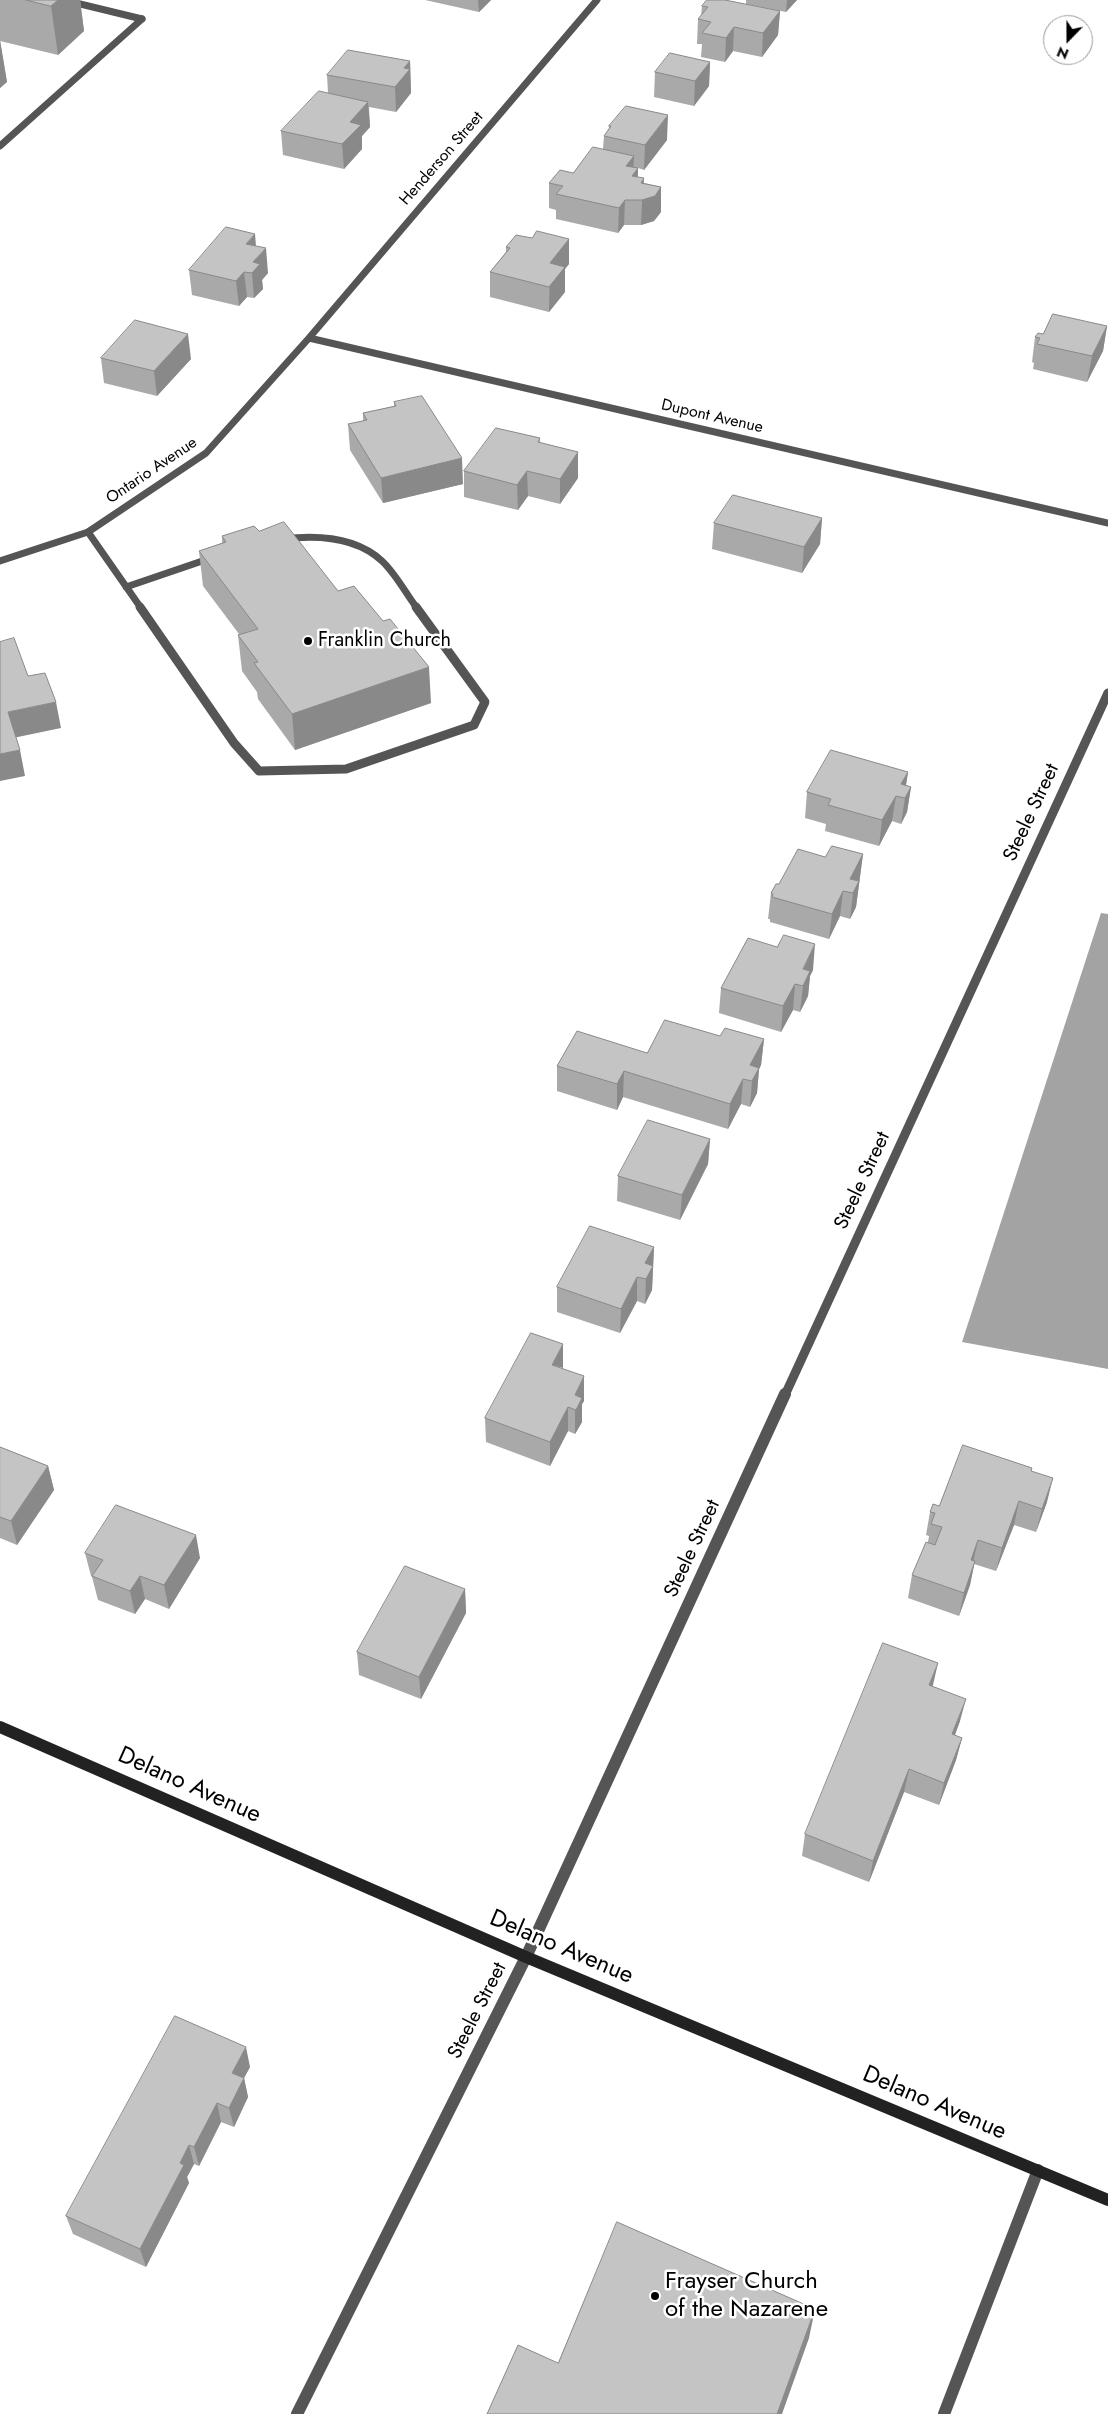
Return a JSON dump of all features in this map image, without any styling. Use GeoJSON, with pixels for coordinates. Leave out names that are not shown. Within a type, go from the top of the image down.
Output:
{"type":"FeatureCollection","features":[{"type":"Feature","properties":{"kind":"main road","name":"Delano Avenue"},"geometry":{"type":"LineString","coordinates":[[0,1727],[526,1957],[1108,2200]]}},
{"type":"Feature","properties":{"kind":"street"},"geometry":{"type":"LineString","coordinates":[[0,146],[142,19],[64,0]]}},
{"type":"Feature","properties":{"kind":"street","name":"Henderson Street"},"geometry":{"type":"LineString","coordinates":[[309,338],[598,0]]}},
{"type":"Feature","properties":{"kind":"street","name":"Dupont Avenue"},"geometry":{"type":"LineString","coordinates":[[309,338],[1108,523]]}},
{"type":"Feature","properties":{"kind":"street","name":"Ontario Avenue"},"geometry":{"type":"LineString","coordinates":[[0,561],[88,532],[206,453],[309,338]]}},
{"type":"Feature","properties":{"kind":"street"},"geometry":{"type":"LineString","coordinates":[[88,532],[234,743],[259,771],[346,769],[474,725],[485,702],[382,561],[355,544],[309,536],[275,540]]}},
{"type":"Feature","properties":{"kind":"street"},"geometry":{"type":"LineString","coordinates":[[126,587],[222,554]]}},
{"type":"Feature","properties":{"kind":"street","name":"Steele Street"},"geometry":{"type":"LineString","coordinates":[[297,2414],[526,1957],[1108,693]]}},
{"type":"Feature","properties":{"kind":"street"},"geometry":{"type":"LineString","coordinates":[[944,2414],[1038,2170]]}},
{"type":"Feature","properties":{"kind":"shaded area"},"geometry":{"type":"Polygon","coordinates":[[[1101,913],[1108,914],[1108,1369],[962,1342],[1101,913]]]}},
{"type":"Feature","properties":{"kind":"building"},"geometry":{"type":"Polygon","coordinates":[[[26,0],[58,0],[51,6],[26,0]]]}},
{"type":"Feature","properties":{"kind":"building"},"geometry":{"type":"Polygon","coordinates":[[[707,0],[725,0],[780,11],[763,33],[734,27],[726,38],[702,33],[711,22],[698,19],[708,7],[702,6],[707,0]]]}},
{"type":"Feature","properties":{"kind":"building"},"geometry":{"type":"Polygon","coordinates":[[[348,50],[410,61],[404,68],[410,69],[395,87],[327,75],[348,50]]]}},
{"type":"Feature","properties":{"kind":"building"},"geometry":{"type":"Polygon","coordinates":[[[670,53],[710,62],[695,81],[655,72],[670,53]]]}},
{"type":"Feature","properties":{"kind":"building"},"geometry":{"type":"Polygon","coordinates":[[[319,91],[368,102],[350,122],[361,125],[342,144],[281,131],[319,91]]]}},
{"type":"Feature","properties":{"kind":"building"},"geometry":{"type":"Polygon","coordinates":[[[626,106],[668,115],[645,145],[604,136],[611,126],[609,126],[626,106]]]}},
{"type":"Feature","properties":{"kind":"building"},"geometry":{"type":"Polygon","coordinates":[[[593,147],[634,156],[626,166],[638,168],[632,176],[644,178],[641,183],[661,187],[655,196],[642,200],[625,200],[619,208],[556,194],[563,186],[549,183],[560,170],[573,173],[593,147]]]}},
{"type":"Feature","properties":{"kind":"building"},"geometry":{"type":"Polygon","coordinates":[[[226,227],[255,234],[246,244],[266,248],[253,262],[260,264],[252,273],[244,272],[236,281],[189,270],[226,227]]]}},
{"type":"Feature","properties":{"kind":"building"},"geometry":{"type":"Polygon","coordinates":[[[537,231],[569,239],[550,263],[565,267],[549,287],[490,272],[510,248],[506,247],[516,235],[532,238],[537,231]]]}},
{"type":"Feature","properties":{"kind":"building"},"geometry":{"type":"Polygon","coordinates":[[[1053,314],[1107,326],[1092,356],[1037,344],[1040,338],[1035,337],[1038,333],[1043,334],[1053,314]]]}},
{"type":"Feature","properties":{"kind":"building"},"geometry":{"type":"Polygon","coordinates":[[[135,320],[188,334],[154,371],[101,358],[135,320]]]}},
{"type":"Feature","properties":{"kind":"building"},"geometry":{"type":"Polygon","coordinates":[[[422,396],[462,458],[381,478],[348,424],[367,420],[363,413],[396,406],[394,402],[422,396]]]}},
{"type":"Feature","properties":{"kind":"building"},"geometry":{"type":"Polygon","coordinates":[[[496,428],[540,438],[538,442],[578,452],[560,479],[527,471],[517,485],[464,471],[496,428]]]}},
{"type":"Feature","properties":{"kind":"building"},"geometry":{"type":"Polygon","coordinates":[[[733,495],[822,518],[804,547],[714,523],[733,495]]]}},
{"type":"Feature","properties":{"kind":"building","name":"Franklin Church"},"geometry":{"type":"Polygon","coordinates":[[[284,522],[338,591],[354,586],[383,621],[390,619],[429,667],[292,714],[254,663],[258,662],[238,635],[258,629],[199,551],[226,542],[222,536],[254,526],[259,531],[284,522]]]}},
{"type":"Feature","properties":{"kind":"building"},"geometry":{"type":"Polygon","coordinates":[[[14,638],[28,676],[45,673],[56,702],[8,712],[20,750],[0,754],[0,642],[14,638]]]}},
{"type":"Feature","properties":{"kind":"building"},"geometry":{"type":"Polygon","coordinates":[[[831,750],[908,772],[901,784],[911,787],[905,798],[896,796],[882,820],[828,805],[831,799],[807,792],[831,750]]]}},
{"type":"Feature","properties":{"kind":"building"},"geometry":{"type":"Polygon","coordinates":[[[832,846],[863,854],[850,879],[859,881],[853,893],[843,891],[832,914],[772,897],[773,894],[771,893],[776,884],[779,884],[798,849],[825,857],[832,846]]]}},
{"type":"Feature","properties":{"kind":"building"},"geometry":{"type":"Polygon","coordinates":[[[784,935],[815,944],[803,969],[810,971],[803,986],[795,984],[783,1006],[721,988],[748,938],[777,947],[784,935]]]}},
{"type":"Feature","properties":{"kind":"building"},"geometry":{"type":"Polygon","coordinates":[[[665,1020],[720,1036],[725,1028],[764,1039],[750,1065],[759,1068],[752,1081],[743,1079],[730,1104],[624,1071],[617,1084],[557,1066],[577,1031],[647,1053],[665,1020]]]}},
{"type":"Feature","properties":{"kind":"building"},"geometry":{"type":"Polygon","coordinates":[[[648,1120],[710,1139],[682,1195],[618,1176],[648,1120]]]}},
{"type":"Feature","properties":{"kind":"building"},"geometry":{"type":"Polygon","coordinates":[[[590,1226],[654,1247],[645,1263],[653,1266],[646,1279],[637,1277],[621,1309],[557,1287],[590,1226]]]}},
{"type":"Feature","properties":{"kind":"building"},"geometry":{"type":"Polygon","coordinates":[[[531,1333],[563,1344],[552,1365],[584,1376],[575,1395],[582,1398],[576,1410],[568,1407],[550,1442],[485,1418],[531,1333]]]}},
{"type":"Feature","properties":{"kind":"building"},"geometry":{"type":"Polygon","coordinates":[[[963,1445],[1032,1468],[1031,1471],[1053,1478],[1042,1509],[1019,1501],[1002,1548],[978,1540],[971,1560],[975,1561],[964,1593],[912,1575],[926,1542],[935,1545],[942,1527],[931,1524],[935,1513],[930,1512],[933,1504],[939,1506],[963,1445]]]}},
{"type":"Feature","properties":{"kind":"building"},"geometry":{"type":"Polygon","coordinates":[[[0,1447],[48,1466],[11,1521],[0,1517],[0,1447]]]}},
{"type":"Feature","properties":{"kind":"building"},"geometry":{"type":"Polygon","coordinates":[[[116,1505],[196,1535],[164,1585],[140,1576],[130,1591],[92,1576],[103,1560],[85,1553],[116,1505]]]}},
{"type":"Feature","properties":{"kind":"building"},"geometry":{"type":"Polygon","coordinates":[[[405,1566],[465,1589],[419,1677],[357,1652],[405,1566]]]}},
{"type":"Feature","properties":{"kind":"building"},"geometry":{"type":"Polygon","coordinates":[[[883,1643],[938,1663],[929,1685],[966,1699],[952,1734],[962,1738],[944,1783],[909,1769],[873,1861],[805,1834],[883,1643]]]}},
{"type":"Feature","properties":{"kind":"building"},"geometry":{"type":"Polygon","coordinates":[[[175,2016],[246,2047],[232,2073],[244,2078],[229,2108],[217,2103],[194,2147],[189,2145],[180,2163],[184,2165],[140,2249],[66,2216],[175,2016]]]}},
{"type":"Feature","properties":{"kind":"building","name":"Frayser Church of the Nazarene"},"geometry":{"type":"Polygon","coordinates":[[[617,2222],[815,2309],[777,2414],[487,2414],[518,2345],[558,2363],[617,2222]]]}},
{"type":"Feature","properties":{"kind":"place","name":"Franklin Church"},"geometry":{"type":"Point","coordinates":[308,641]}},
{"type":"Feature","properties":{"kind":"place","name":"Frayser Church of the Nazarene"},"geometry":{"type":"Point","coordinates":[655,2296]}}]}
